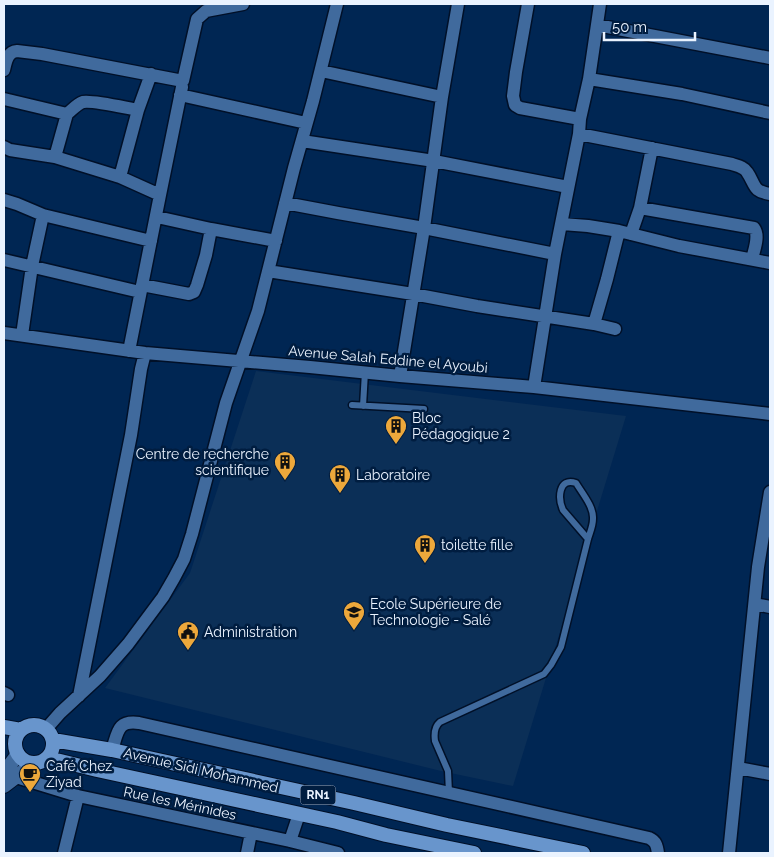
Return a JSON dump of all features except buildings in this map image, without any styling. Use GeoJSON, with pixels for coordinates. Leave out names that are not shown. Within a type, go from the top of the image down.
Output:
{"type":"FeatureCollection","features":[{"type":"Feature","properties":{"kind":"main road","name":"RN1"},"geometry":{"type":"LineString","coordinates":[[4,727],[21,730],[26,726],[40,726],[49,734]]}},
{"type":"Feature","properties":{"kind":"main road"},"geometry":{"type":"LineString","coordinates":[[21,730],[16,738],[13,750],[25,760],[34,763],[48,758],[53,749],[49,734]]}},
{"type":"Feature","properties":{"kind":"main road","name":"Avenue Sidi Mohammed"},"geometry":{"type":"LineString","coordinates":[[49,734],[556,851],[583,853]]}},
{"type":"Feature","properties":{"kind":"main road","name":"Avenue Sidi Mohammed"},"geometry":{"type":"LineString","coordinates":[[48,758],[337,822],[386,835],[474,853]]}},
{"type":"Feature","properties":{"kind":"street"},"geometry":{"type":"LineString","coordinates":[[129,351],[180,95],[198,19],[211,10],[243,4]]}},
{"type":"Feature","properties":{"kind":"street"},"geometry":{"type":"LineString","coordinates":[[49,734],[60,713],[100,676],[128,644],[163,597],[181,566],[192,534],[226,404],[258,311],[337,4]]}},
{"type":"Feature","properties":{"kind":"street"},"geometry":{"type":"LineString","coordinates":[[400,376],[458,4]]}},
{"type":"Feature","properties":{"kind":"street"},"geometry":{"type":"LineString","coordinates":[[528,4],[516,72],[515,105],[520,108],[580,119]]}},
{"type":"Feature","properties":{"kind":"street"},"geometry":{"type":"LineString","coordinates":[[534,387],[555,254],[589,79],[600,4]]}},
{"type":"Feature","properties":{"kind":"street"},"geometry":{"type":"LineString","coordinates":[[597,25],[770,58]]}},
{"type":"Feature","properties":{"kind":"street"},"geometry":{"type":"LineString","coordinates":[[4,70],[8,55],[17,51],[183,81]]}},
{"type":"Feature","properties":{"kind":"street"},"geometry":{"type":"LineString","coordinates":[[321,71],[442,97]]}},
{"type":"Feature","properties":{"kind":"street"},"geometry":{"type":"LineString","coordinates":[[120,177],[138,110],[151,74]]}},
{"type":"Feature","properties":{"kind":"street"},"geometry":{"type":"LineString","coordinates":[[589,79],[682,94],[770,113]]}},
{"type":"Feature","properties":{"kind":"street"},"geometry":{"type":"LineString","coordinates":[[180,95],[306,123]]}},
{"type":"Feature","properties":{"kind":"street"},"geometry":{"type":"LineString","coordinates":[[4,99],[67,114]]}},
{"type":"Feature","properties":{"kind":"street"},"geometry":{"type":"LineString","coordinates":[[55,157],[67,114],[82,102],[138,110]]}},
{"type":"Feature","properties":{"kind":"street"},"geometry":{"type":"LineString","coordinates":[[579,134],[732,164],[745,170],[759,192],[770,194]]}},
{"type":"Feature","properties":{"kind":"street"},"geometry":{"type":"LineString","coordinates":[[302,141],[434,161],[568,187]]}},
{"type":"Feature","properties":{"kind":"street"},"geometry":{"type":"LineString","coordinates":[[4,147],[10,150],[55,157],[120,177],[160,195]]}},
{"type":"Feature","properties":{"kind":"street"},"geometry":{"type":"LineString","coordinates":[[594,324],[625,233],[640,208],[652,148]]}},
{"type":"Feature","properties":{"kind":"street"},"geometry":{"type":"LineString","coordinates":[[4,200],[43,215],[151,241]]}},
{"type":"Feature","properties":{"kind":"street"},"geometry":{"type":"LineString","coordinates":[[285,202],[555,254]]}},
{"type":"Feature","properties":{"kind":"street"},"geometry":{"type":"LineString","coordinates":[[640,208],[754,228],[757,231],[757,238],[752,259]]}},
{"type":"Feature","properties":{"kind":"street"},"geometry":{"type":"LineString","coordinates":[[22,335],[32,266],[43,215]]}},
{"type":"Feature","properties":{"kind":"street"},"geometry":{"type":"LineString","coordinates":[[157,217],[276,241]]}},
{"type":"Feature","properties":{"kind":"street"},"geometry":{"type":"LineString","coordinates":[[562,224],[588,226],[770,263]]}},
{"type":"Feature","properties":{"kind":"street"},"geometry":{"type":"LineString","coordinates":[[4,260],[141,288],[189,294],[194,292],[198,285],[211,229]]}},
{"type":"Feature","properties":{"kind":"street"},"geometry":{"type":"LineString","coordinates":[[268,270],[615,329]]}},
{"type":"Feature","properties":{"kind":"street","name":"Avenue Salah Eddine el Ayoubi"},"geometry":{"type":"LineString","coordinates":[[4,333],[145,353],[534,387],[770,414]]}},
{"type":"Feature","properties":{"kind":"street"},"geometry":{"type":"LineString","coordinates":[[79,696],[114,524],[145,353]]}},
{"type":"Feature","properties":{"kind":"street"},"geometry":{"type":"LineString","coordinates":[[729,853],[758,567],[767,536],[770,500]]}},
{"type":"Feature","properties":{"kind":"street"},"geometry":{"type":"LineString","coordinates":[[755,604],[770,607]]}},
{"type":"Feature","properties":{"kind":"street"},"geometry":{"type":"LineString","coordinates":[[112,750],[122,726],[128,722],[139,723],[649,838],[657,844],[658,853]]}},
{"type":"Feature","properties":{"kind":"street"},"geometry":{"type":"LineString","coordinates":[[4,786],[10,775],[13,750]]}},
{"type":"Feature","properties":{"kind":"street"},"geometry":{"type":"LineString","coordinates":[[10,775],[34,763]]}},
{"type":"Feature","properties":{"kind":"street"},"geometry":{"type":"LineString","coordinates":[[738,768],[770,774]]}},
{"type":"Feature","properties":{"kind":"street","name":"Rue les Mérinides"},"geometry":{"type":"LineString","coordinates":[[10,775],[78,796],[338,853]]}},
{"type":"Feature","properties":{"kind":"street"},"geometry":{"type":"LineString","coordinates":[[64,853],[78,796]]}},
{"type":"Feature","properties":{"kind":"street"},"geometry":{"type":"LineString","coordinates":[[290,841],[299,814]]}},
{"type":"Feature","properties":{"kind":"street"},"geometry":{"type":"LineString","coordinates":[[247,853],[251,833]]}},
{"type":"Feature","properties":{"kind":"lane"},"geometry":{"type":"LineString","coordinates":[[364,406],[365,372]]}},
{"type":"Feature","properties":{"kind":"lane"},"geometry":{"type":"LineString","coordinates":[[352,405],[424,409]]}},
{"type":"Feature","properties":{"kind":"lane"},"geometry":{"type":"LineString","coordinates":[[449,793],[448,771],[434,736],[436,726],[440,722],[538,678],[551,666],[561,647],[593,522],[592,510],[576,483],[569,482],[559,492],[561,506],[588,538]]}},
{"type":"Feature","properties":{"kind":"shaded area","name":"Ecole Supérieure de Technologie - Salé"},"geometry":{"type":"Polygon","coordinates":[[[256,371],[626,416],[513,786],[441,771],[105,688],[190,573],[256,371]]]}},
{"type":"Feature","properties":{"kind":"place","name":"Bloc Pédagogique 2"},"geometry":{"type":"Point","coordinates":[396,445]}},
{"type":"Feature","properties":{"kind":"place","name":"Centre de recherche scientifique"},"geometry":{"type":"Point","coordinates":[285,481]}},
{"type":"Feature","properties":{"kind":"place","name":"Laboratoire"},"geometry":{"type":"Point","coordinates":[340,494]}},
{"type":"Feature","properties":{"kind":"place","name":"toilette fille"},"geometry":{"type":"Point","coordinates":[425,564]}},
{"type":"Feature","properties":{"kind":"place","name":"Ecole Supérieure de Technologie - Salé"},"geometry":{"type":"Point","coordinates":[354,631]}},
{"type":"Feature","properties":{"kind":"place","name":"Administration"},"geometry":{"type":"Point","coordinates":[188,651]}},
{"type":"Feature","properties":{"kind":"place","name":"Café Chez Ziyad"},"geometry":{"type":"Point","coordinates":[30,793]}}]}
